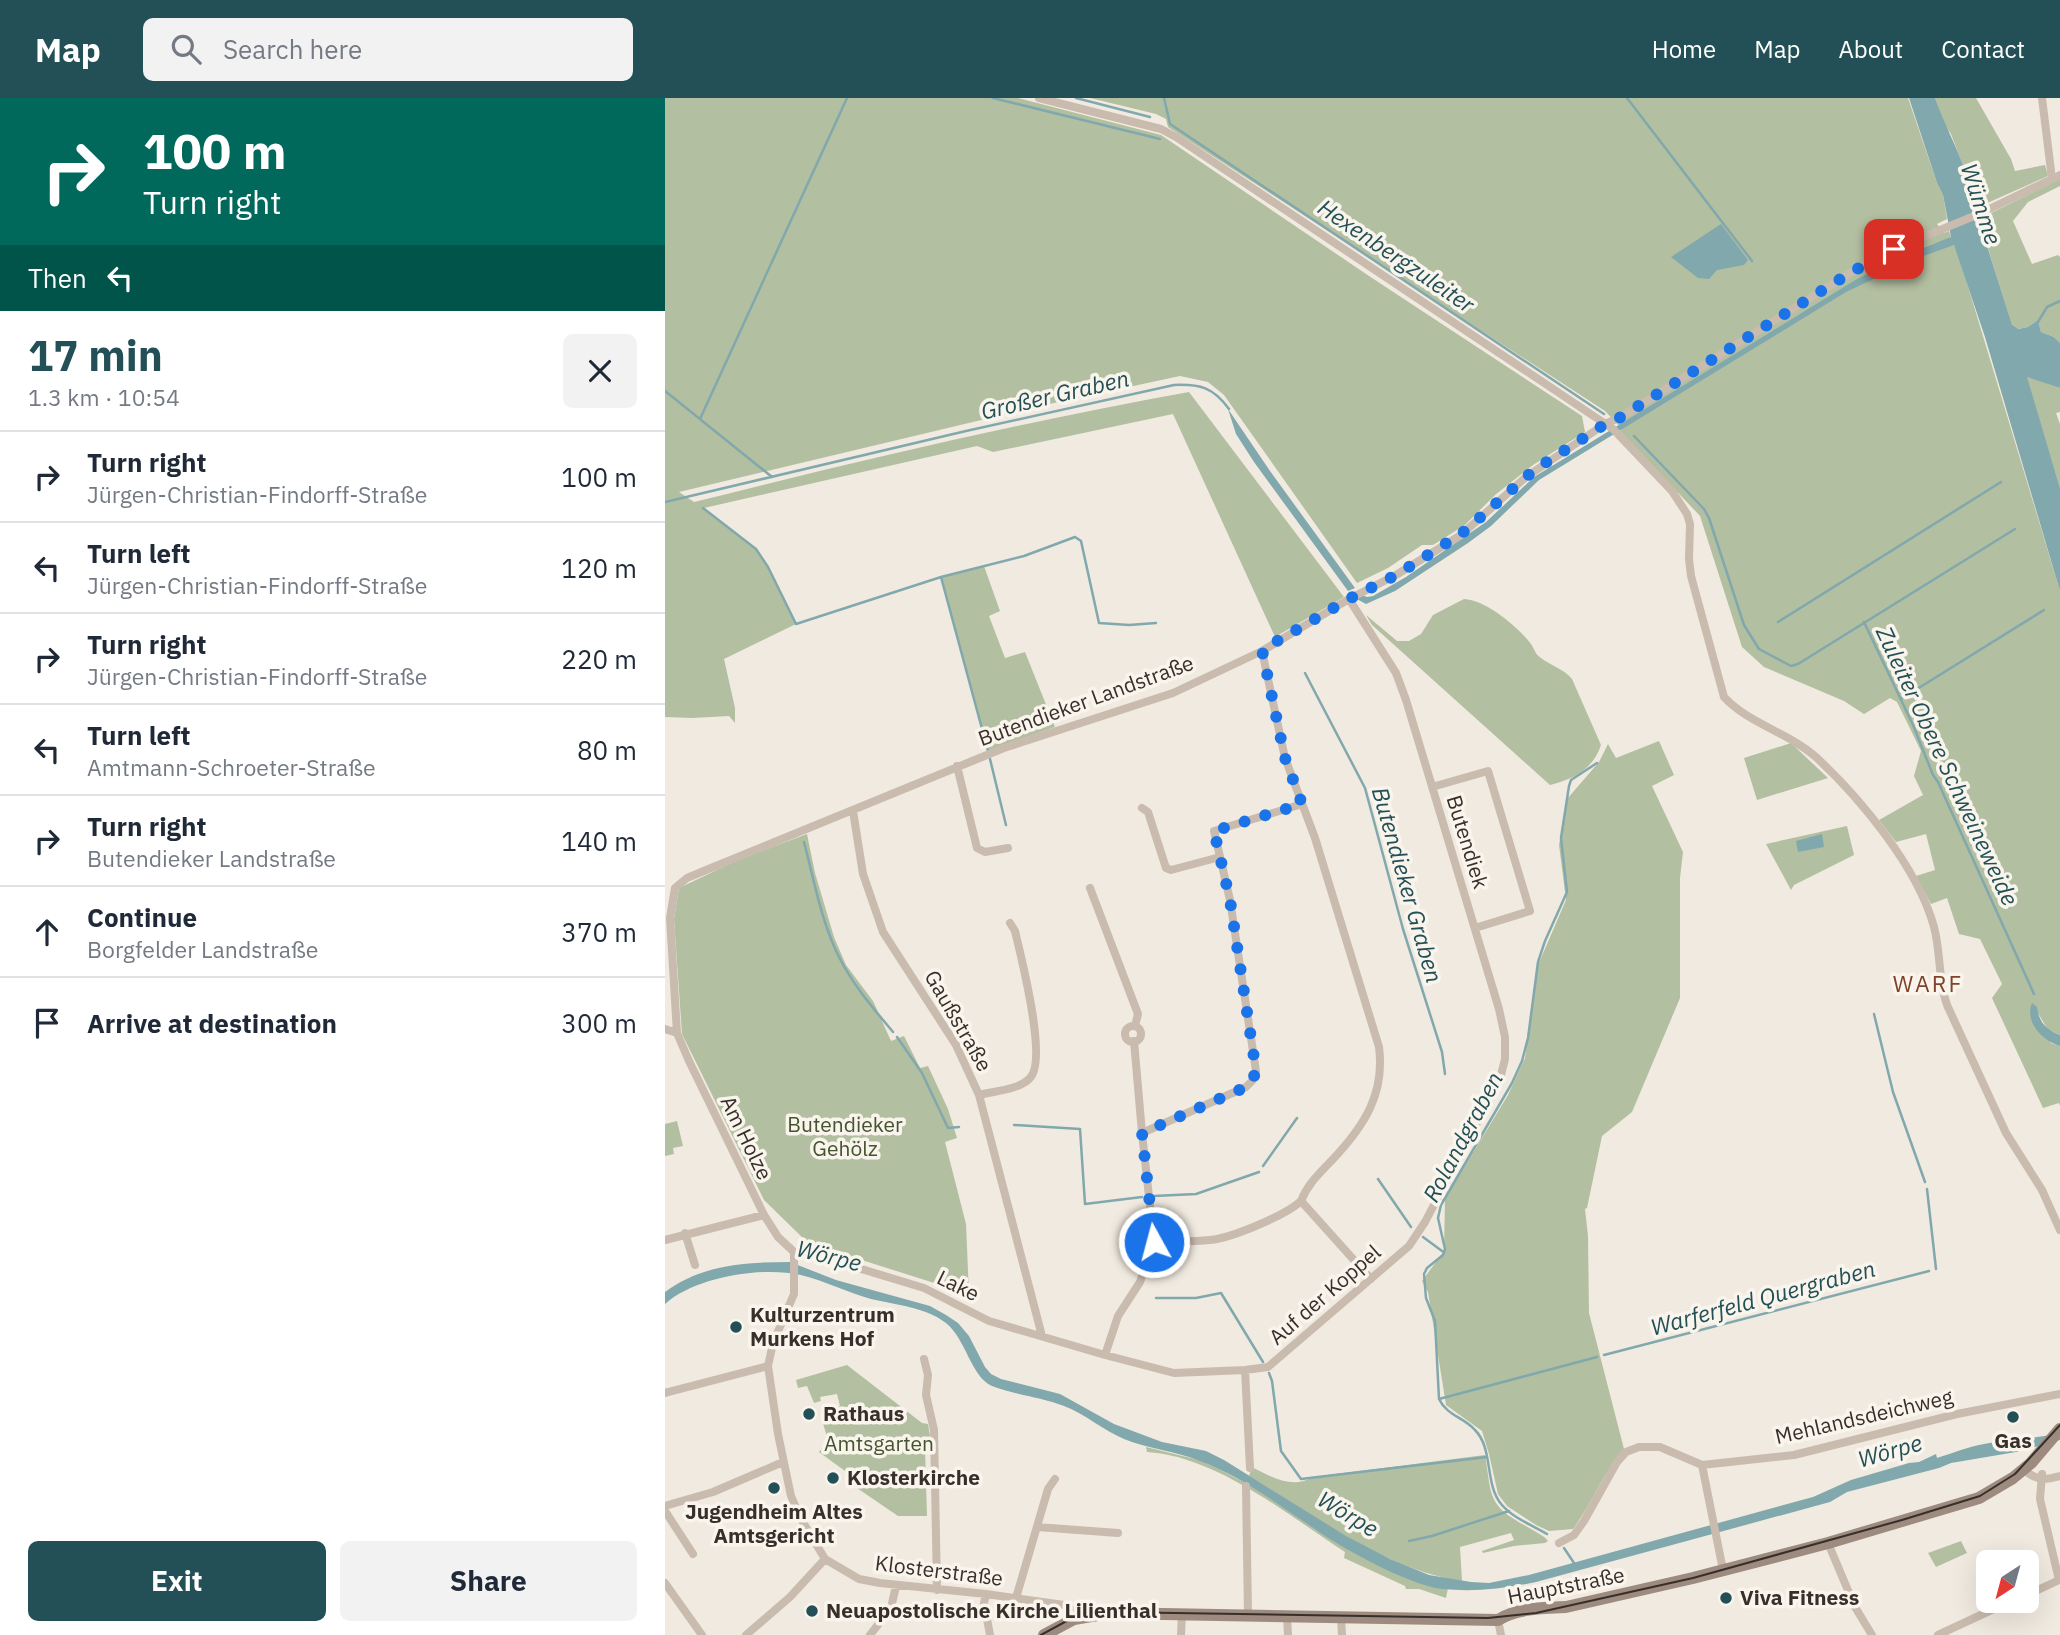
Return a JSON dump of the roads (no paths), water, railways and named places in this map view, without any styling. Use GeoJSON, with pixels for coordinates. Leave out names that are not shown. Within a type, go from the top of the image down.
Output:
{"type":"FeatureCollection","features":[{"type":"Feature","properties":{"kind":"street"},"geometry":{"type":"LineString","coordinates":[[1039,98],[1161,129],[1176,137],[1612,429],[1672,491],[1687,514],[1690,524],[1691,576],[1724,697],[1736,710],[1789,736],[1816,757],[1889,840],[1919,888],[1934,926],[1940,953],[1940,987],[1947,1005],[2005,1133],[2042,1191],[2060,1230]]}},
{"type":"Feature","properties":{"kind":"street"},"geometry":{"type":"LineString","coordinates":[[2042,98],[2056,177]]}},
{"type":"Feature","properties":{"kind":"street","name":"Butendieker Landstraße"},"geometry":{"type":"LineString","coordinates":[[677,1033],[670,918],[675,888],[687,878],[1004,748],[1174,693],[1262,650],[1396,575],[1461,534],[1526,477],[1612,429],[1621,417],[1850,273],[1894,249],[1979,214],[2056,177]]}},
{"type":"Feature","properties":{"kind":"street","name":"Butendiek"},"geometry":{"type":"LineString","coordinates":[[1349,599],[1396,673],[1475,928],[1505,1037],[1505,1059],[1500,1079],[1487,1107]]}},
{"type":"Feature","properties":{"kind":"street"},"geometry":{"type":"LineString","coordinates":[[1154,1242],[1211,1240],[1291,1210],[1301,1201],[1307,1187],[1337,1155],[1367,1114],[1377,1093],[1381,1068],[1379,1047],[1315,838],[1285,758],[1262,650]]}},
{"type":"Feature","properties":{"kind":"street"},"geometry":{"type":"LineString","coordinates":[[957,766],[977,848],[985,852],[1008,848]]}},
{"type":"Feature","properties":{"kind":"street"},"geometry":{"type":"LineString","coordinates":[[1432,787],[1488,771],[1531,911],[1475,928]]}},
{"type":"Feature","properties":{"kind":"street"},"geometry":{"type":"LineString","coordinates":[[1142,1133],[1246,1087],[1252,1081],[1256,1071],[1239,954],[1214,831],[1302,804]]}},
{"type":"Feature","properties":{"kind":"street"},"geometry":{"type":"LineString","coordinates":[[1142,808],[1148,812],[1166,868],[1171,870],[1220,857]]}},
{"type":"Feature","properties":{"kind":"street","name":"Gaußstraße"},"geometry":{"type":"LineString","coordinates":[[853,811],[863,874],[883,932],[956,1045],[979,1095],[1042,1336]]}},
{"type":"Feature","properties":{"kind":"street"},"geometry":{"type":"LineString","coordinates":[[1090,888],[1139,1014],[1135,1026],[1140,1029],[1141,1035],[1134,1041],[1154,1242],[1140,1282],[1118,1316],[1105,1356]]}},
{"type":"Feature","properties":{"kind":"street"},"geometry":{"type":"LineString","coordinates":[[979,1095],[1021,1084],[1030,1079],[1036,1070],[1028,987],[1015,931],[1010,923]]}},
{"type":"Feature","properties":{"kind":"street"},"geometry":{"type":"LineString","coordinates":[[665,1029],[677,1033]]}},
{"type":"Feature","properties":{"kind":"street","name":"Am Holze"},"geometry":{"type":"LineString","coordinates":[[677,1033],[764,1215],[778,1237],[795,1256]]}},
{"type":"Feature","properties":{"kind":"street","name":"Auf der Koppel"},"geometry":{"type":"LineString","coordinates":[[1105,1356],[1174,1373],[1268,1367],[1409,1246],[1487,1107]]}},
{"type":"Feature","properties":{"kind":"street"},"geometry":{"type":"LineString","coordinates":[[1301,1201],[1371,1279]]}},
{"type":"Feature","properties":{"kind":"street"},"geometry":{"type":"LineString","coordinates":[[665,1240],[764,1215]]}},
{"type":"Feature","properties":{"kind":"street"},"geometry":{"type":"LineString","coordinates":[[685,1233],[695,1265]]}},
{"type":"Feature","properties":{"kind":"street","name":"Lake"},"geometry":{"type":"LineString","coordinates":[[795,1256],[825,1258],[924,1288],[989,1321],[1105,1356]]}},
{"type":"Feature","properties":{"kind":"street","name":"Klosterstraße"},"geometry":{"type":"LineString","coordinates":[[795,1256],[794,1294],[773,1343],[768,1366],[783,1462],[796,1509],[825,1559],[859,1579],[896,1586],[986,1594],[1064,1605],[1070,1608],[1075,1619]]}},
{"type":"Feature","properties":{"kind":"street"},"geometry":{"type":"LineString","coordinates":[[924,1359],[928,1375],[926,1395],[933,1430],[937,1590]]}},
{"type":"Feature","properties":{"kind":"street"},"geometry":{"type":"LineString","coordinates":[[665,1393],[768,1366]]}},
{"type":"Feature","properties":{"kind":"street"},"geometry":{"type":"LineString","coordinates":[[1245,1370],[1250,1468]]}},
{"type":"Feature","properties":{"kind":"street","name":"Mehlandsdeichweg"},"geometry":{"type":"LineString","coordinates":[[1559,1543],[1568,1539],[1579,1528],[1617,1462],[1626,1452],[1639,1447],[1660,1447],[1702,1465],[1794,1455],[1957,1414],[2060,1394]]}},
{"type":"Feature","properties":{"kind":"street","name":"Hauptstraße"},"geometry":{"type":"LineString","coordinates":[[1044,1635],[1075,1619],[1109,1613],[1498,1620],[1509,1615],[1566,1607],[1828,1543],[1979,1498],[2005,1484],[2027,1466],[2058,1431]]}},
{"type":"Feature","properties":{"kind":"street"},"geometry":{"type":"LineString","coordinates":[[693,1554],[665,1508],[713,1492],[783,1462]]}},
{"type":"Feature","properties":{"kind":"street"},"geometry":{"type":"LineString","coordinates":[[1702,1465],[1723,1570]]}},
{"type":"Feature","properties":{"kind":"street"},"geometry":{"type":"LineString","coordinates":[[2027,1466],[2044,1478],[2060,1476]]}},
{"type":"Feature","properties":{"kind":"street"},"geometry":{"type":"LineString","coordinates":[[2039,1590],[2060,1580],[2040,1499],[2044,1478]]}},
{"type":"Feature","properties":{"kind":"street"},"geometry":{"type":"LineString","coordinates":[[1016,1598],[1048,1489],[1055,1479]]}},
{"type":"Feature","properties":{"kind":"street"},"geometry":{"type":"LineString","coordinates":[[1247,1486],[1248,1615]]}},
{"type":"Feature","properties":{"kind":"street"},"geometry":{"type":"LineString","coordinates":[[1037,1527],[1118,1533]]}},
{"type":"Feature","properties":{"kind":"street"},"geometry":{"type":"LineString","coordinates":[[1828,1543],[1855,1607],[1872,1635]]}},
{"type":"Feature","properties":{"kind":"street"},"geometry":{"type":"LineString","coordinates":[[746,1635],[790,1597],[825,1559]]}},
{"type":"Feature","properties":{"kind":"street"},"geometry":{"type":"LineString","coordinates":[[665,1583],[702,1635]]}},
{"type":"Feature","properties":{"kind":"street"},"geometry":{"type":"LineString","coordinates":[[870,1635],[891,1608],[896,1586]]}},
{"type":"Feature","properties":{"kind":"street"},"geometry":{"type":"LineString","coordinates":[[986,1594],[984,1603],[991,1635]]}},
{"type":"Feature","properties":{"kind":"street"},"geometry":{"type":"LineString","coordinates":[[1181,1635],[1182,1614]]}},
{"type":"Feature","properties":{"kind":"street"},"geometry":{"type":"LineString","coordinates":[[1938,1635],[1983,1614]]}},
{"type":"Feature","properties":{"kind":"street"},"geometry":{"type":"LineString","coordinates":[[1287,1616],[1288,1635]]}},
{"type":"Feature","properties":{"kind":"street"},"geometry":{"type":"LineString","coordinates":[[1341,1617],[1342,1635]]}},
{"type":"Feature","properties":{"kind":"street"},"geometry":{"type":"LineString","coordinates":[[1498,1620],[1501,1635]]}},
{"type":"Feature","properties":{"kind":"water"},"geometry":{"type":"Polygon","coordinates":[[[1909,98],[1935,98],[1966,173],[1977,175],[1978,180],[1974,186],[1977,214],[2012,325],[2018,329],[2028,327],[2038,320],[2041,332],[2054,337],[2060,343],[2060,388],[2027,377],[2060,488],[2060,591],[1985,337],[1954,245],[1918,258],[1846,292],[1539,480],[1491,526],[1395,591],[1366,604],[1355,598],[1362,595],[1373,596],[1406,577],[1486,522],[1534,477],[1857,279],[1951,237],[1943,195],[1909,98]]]}},
{"type":"Feature","properties":{"kind":"water"},"geometry":{"type":"Polygon","coordinates":[[[1721,224],[1748,260],[1744,265],[1717,270],[1709,279],[1698,278],[1671,257],[1721,224]]]}},
{"type":"Feature","properties":{"kind":"water"},"geometry":{"type":"Polygon","coordinates":[[[1228,409],[1355,588],[1348,591],[1254,462],[1236,434],[1228,409]]]}},
{"type":"Feature","properties":{"kind":"water"},"geometry":{"type":"Polygon","coordinates":[[[1822,834],[1824,847],[1798,852],[1796,841],[1822,834]]]}},
{"type":"Feature","properties":{"kind":"water"},"geometry":{"type":"Polygon","coordinates":[[[2032,1003],[2037,1007],[2044,1025],[2060,1035],[2060,1046],[2047,1040],[2033,1024],[2030,1010],[2032,1003]]]}},
{"type":"Feature","properties":{"kind":"water"},"geometry":{"type":"Polygon","coordinates":[[[790,1262],[836,1280],[930,1306],[958,1323],[969,1336],[991,1374],[1060,1394],[1114,1424],[1162,1442],[1206,1451],[1346,1536],[1390,1559],[1429,1575],[1471,1582],[1489,1583],[1529,1575],[1813,1497],[1851,1480],[1919,1462],[1936,1454],[1937,1458],[1978,1445],[2060,1433],[2060,1440],[2016,1452],[1951,1463],[1847,1492],[1830,1502],[1536,1582],[1489,1589],[1442,1589],[1412,1581],[1358,1555],[1215,1467],[1124,1439],[1064,1406],[992,1386],[979,1375],[953,1330],[929,1313],[871,1299],[810,1277],[768,1272],[711,1281],[693,1287],[665,1304],[665,1292],[694,1276],[741,1264],[790,1262]]]}},
{"type":"Feature","properties":{"kind":"waterway"},"geometry":{"type":"LineString","coordinates":[[700,419],[847,98]]}},
{"type":"Feature","properties":{"kind":"waterway"},"geometry":{"type":"LineString","coordinates":[[993,98],[1160,139]]}},
{"type":"Feature","properties":{"kind":"waterway","name":"Hexenbergzuleiter"},"geometry":{"type":"LineString","coordinates":[[1076,98],[1150,117]]}},
{"type":"Feature","properties":{"kind":"waterway","name":"Hexenbergzuleiter"},"geometry":{"type":"LineString","coordinates":[[1164,98],[1170,124],[1604,414]]}},
{"type":"Feature","properties":{"kind":"waterway"},"geometry":{"type":"LineString","coordinates":[[1627,98],[1752,261]]}},
{"type":"Feature","properties":{"kind":"waterway"},"geometry":{"type":"LineString","coordinates":[[2038,322],[2047,307],[2060,301]]}},
{"type":"Feature","properties":{"kind":"waterway","name":"Großer Graben"},"geometry":{"type":"LineString","coordinates":[[665,502],[1174,385],[1205,388],[1229,409]]}},
{"type":"Feature","properties":{"kind":"waterway"},"geometry":{"type":"LineString","coordinates":[[665,391],[772,477]]}},
{"type":"Feature","properties":{"kind":"waterway","name":"Zuleiter Obere Schweineweide"},"geometry":{"type":"LineString","coordinates":[[1634,436],[1704,509],[1744,625],[1759,649],[1791,666],[2015,529]]}},
{"type":"Feature","properties":{"kind":"waterway"},"geometry":{"type":"LineString","coordinates":[[1778,622],[2001,482]]}},
{"type":"Feature","properties":{"kind":"waterway"},"geometry":{"type":"LineString","coordinates":[[703,508],[756,549],[768,567],[796,624],[941,577]]}},
{"type":"Feature","properties":{"kind":"waterway"},"geometry":{"type":"LineString","coordinates":[[988,751],[941,577],[1024,556],[1075,537],[1081,541],[1099,623],[1156,623]]}},
{"type":"Feature","properties":{"kind":"waterway"},"geometry":{"type":"LineString","coordinates":[[1901,699],[2044,610]]}},
{"type":"Feature","properties":{"kind":"waterway","name":"Zuleiter Obere Schweineweide"},"geometry":{"type":"LineString","coordinates":[[1864,622],[2034,994]]}},
{"type":"Feature","properties":{"kind":"waterway","name":"Butendieker Graben"},"geometry":{"type":"LineString","coordinates":[[1305,673],[1365,788],[1403,929],[1442,1052],[1445,1074]]}},
{"type":"Feature","properties":{"kind":"waterway"},"geometry":{"type":"LineString","coordinates":[[990,759],[1006,825]]}},
{"type":"Feature","properties":{"kind":"waterway","name":"Rolandgraben"},"geometry":{"type":"LineString","coordinates":[[1547,1534],[1506,1510],[1496,1497],[1481,1438],[1471,1426],[1446,1409],[1439,1399],[1435,1321],[1426,1298],[1424,1274],[1427,1268],[1443,1255],[1445,1249],[1438,1218],[1441,1205],[1522,1061],[1528,1038],[1538,962],[1567,892],[1561,838],[1569,786],[1571,780],[1597,763]]}},
{"type":"Feature","properties":{"kind":"waterway"},"geometry":{"type":"LineString","coordinates":[[804,842],[823,915],[839,957],[857,987],[893,1032]]}},
{"type":"Feature","properties":{"kind":"waterway","name":"Warferfeld Quergraben"},"geometry":{"type":"LineString","coordinates":[[1874,1014],[1893,1092],[1925,1182]]}},
{"type":"Feature","properties":{"kind":"waterway"},"geometry":{"type":"LineString","coordinates":[[897,1037],[922,1073],[948,1128],[959,1127]]}},
{"type":"Feature","properties":{"kind":"waterway"},"geometry":{"type":"LineString","coordinates":[[1263,1166],[1297,1118]]}},
{"type":"Feature","properties":{"kind":"waterway"},"geometry":{"type":"LineString","coordinates":[[1014,1125],[1080,1129],[1085,1204],[1142,1197]]}},
{"type":"Feature","properties":{"kind":"waterway"},"geometry":{"type":"LineString","coordinates":[[1154,1196],[1196,1194],[1259,1172]]}},
{"type":"Feature","properties":{"kind":"waterway"},"geometry":{"type":"LineString","coordinates":[[1378,1179],[1411,1227]]}},
{"type":"Feature","properties":{"kind":"waterway","name":"Warferfeld Quergraben"},"geometry":{"type":"LineString","coordinates":[[1927,1189],[1936,1269]]}},
{"type":"Feature","properties":{"kind":"waterway"},"geometry":{"type":"LineString","coordinates":[[1423,1237],[1442,1251]]}},
{"type":"Feature","properties":{"kind":"waterway","name":"Warferfeld Quergraben"},"geometry":{"type":"LineString","coordinates":[[1604,1355],[1929,1271]]}},
{"type":"Feature","properties":{"kind":"waterway"},"geometry":{"type":"LineString","coordinates":[[1156,1298],[1196,1298],[1221,1293],[1263,1362]]}},
{"type":"Feature","properties":{"kind":"waterway","name":"Warferfeld Quergraben"},"geometry":{"type":"LineString","coordinates":[[1439,1399],[1597,1357]]}},
{"type":"Feature","properties":{"kind":"waterway","name":"Wörpe"},"geometry":{"type":"LineString","coordinates":[[1269,1373],[1281,1451],[1301,1479],[1487,1457]]}},
{"type":"Feature","properties":{"kind":"waterway"},"geometry":{"type":"LineString","coordinates":[[1409,1541],[1509,1511]]}},
{"type":"Feature","properties":{"kind":"waterway","name":"Rolandgraben"},"geometry":{"type":"LineString","coordinates":[[1564,1548],[1574,1563]]}},
{"type":"Feature","properties":{"kind":"tram line"},"geometry":{"type":"LineString","coordinates":[[1041,1635],[1074,1617],[1110,1612],[1488,1618],[1536,1613],[1693,1578],[1980,1496],[2015,1474],[2060,1425]]}},
{"type":"Feature","properties":{"kind":"place","name":"Kulturzentrum Murkens Hof"},"geometry":{"type":"Point","coordinates":[736,1327]}},
{"type":"Feature","properties":{"kind":"place","name":"Rathaus"},"geometry":{"type":"Point","coordinates":[809,1414]}},
{"type":"Feature","properties":{"kind":"place","name":"Gas"},"geometry":{"type":"Point","coordinates":[2013,1417]}},
{"type":"Feature","properties":{"kind":"place","name":"Klosterkirche"},"geometry":{"type":"Point","coordinates":[833,1478]}},
{"type":"Feature","properties":{"kind":"place","name":"Jugendheim Altes Amtsgericht"},"geometry":{"type":"Point","coordinates":[774,1488]}},
{"type":"Feature","properties":{"kind":"place","name":"Viva Fitness"},"geometry":{"type":"Point","coordinates":[1726,1598]}},
{"type":"Feature","properties":{"kind":"place","name":"Neuapostolische Kirche Lilienthal"},"geometry":{"type":"Point","coordinates":[812,1611]}},
{"type":"Feature","properties":{"kind":"district","name":"WARF"},"geometry":{"type":"Point","coordinates":[1928,984]}},
{"type":"Feature","properties":{"kind":"water label","name":"Wümme"},"geometry":{"type":"Point","coordinates":[1981,204]}},
{"type":"Feature","properties":{"kind":"park label","name":"Butendieker Gehölz"},"geometry":{"type":"Point","coordinates":[845,1137]}},
{"type":"Feature","properties":{"kind":"park label","name":"Amtsgarten"},"geometry":{"type":"Point","coordinates":[879,1444]}}]}
